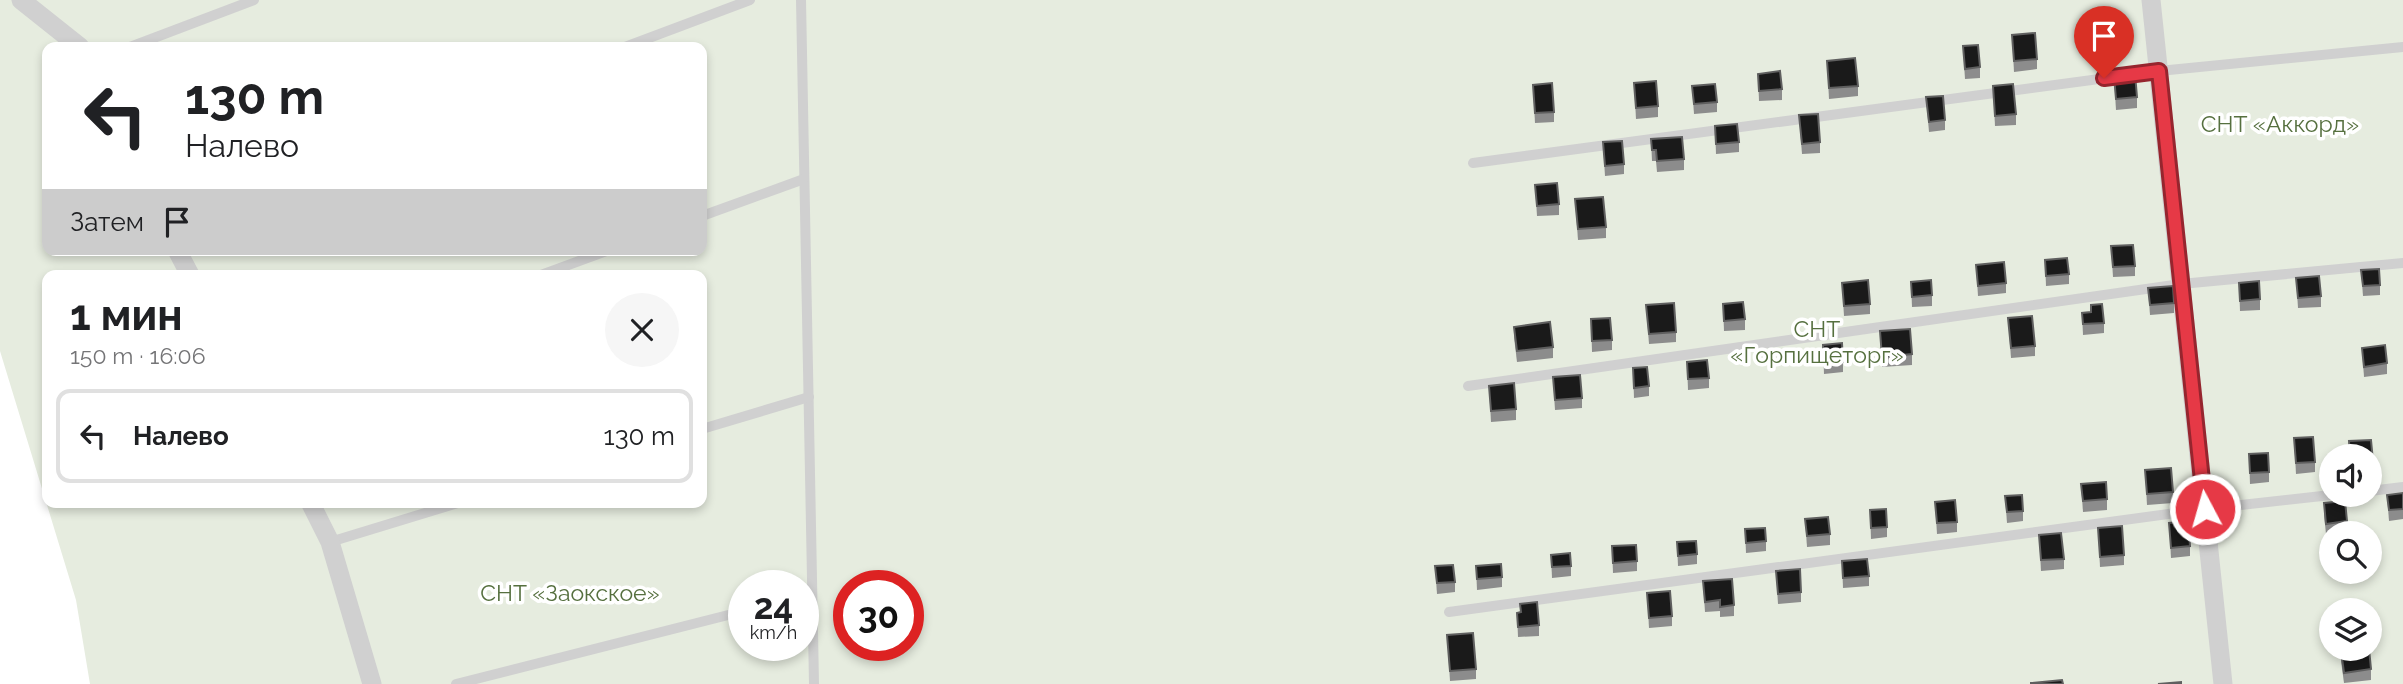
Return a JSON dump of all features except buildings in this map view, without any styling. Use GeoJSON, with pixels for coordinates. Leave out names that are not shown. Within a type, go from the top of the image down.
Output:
{"type":"FeatureCollection","features":[{"type":"Feature","properties":{"kind":"street"},"geometry":{"type":"LineString","coordinates":[[21,0],[74,42]]}},
{"type":"Feature","properties":{"kind":"street"},"geometry":{"type":"LineString","coordinates":[[2151,0],[2223,684]]}},
{"type":"Feature","properties":{"kind":"street"},"geometry":{"type":"LineString","coordinates":[[313,508],[330,542],[372,684]]}},
{"type":"Feature","properties":{"kind":"lane"},"geometry":{"type":"LineString","coordinates":[[143,42],[254,0]]}},
{"type":"Feature","properties":{"kind":"lane"},"geometry":{"type":"LineString","coordinates":[[638,42],[750,0]]}},
{"type":"Feature","properties":{"kind":"lane"},"geometry":{"type":"LineString","coordinates":[[801,0],[808,397],[808,570]]}},
{"type":"Feature","properties":{"kind":"lane"},"geometry":{"type":"LineString","coordinates":[[1473,163],[2159,71],[2403,47]]}},
{"type":"Feature","properties":{"kind":"lane"},"geometry":{"type":"LineString","coordinates":[[707,214],[804,179]]}},
{"type":"Feature","properties":{"kind":"lane"},"geometry":{"type":"LineString","coordinates":[[555,270],[593,256]]}},
{"type":"Feature","properties":{"kind":"lane"},"geometry":{"type":"LineString","coordinates":[[1468,386],[2181,284],[2403,263]]}},
{"type":"Feature","properties":{"kind":"lane"},"geometry":{"type":"LineString","coordinates":[[707,427],[808,397]]}},
{"type":"Feature","properties":{"kind":"lane"},"geometry":{"type":"LineString","coordinates":[[2382,490],[2403,487]]}},
{"type":"Feature","properties":{"kind":"lane"},"geometry":{"type":"LineString","coordinates":[[1449,612],[2205,509],[2319,496]]}},
{"type":"Feature","properties":{"kind":"lane"},"geometry":{"type":"LineString","coordinates":[[330,542],[441,508]]}},
{"type":"Feature","properties":{"kind":"lane"},"geometry":{"type":"LineString","coordinates":[[456,684],[728,615]]}},
{"type":"Feature","properties":{"kind":"lane"},"geometry":{"type":"LineString","coordinates":[[812,661],[814,684]]}},
{"type":"Feature","properties":{"kind":"green space"},"geometry":{"type":"Polygon","coordinates":[[[0,0],[2403,0],[2403,684],[90,684],[76,600],[48,508],[707,508],[707,270],[42,270],[42,489],[0,351],[0,0]]]}},
{"type":"Feature","properties":{"kind":"route"},"geometry":{"type":"LineString","coordinates":[[2104,78],[2159,71],[2205,509]]}},
{"type":"Feature","properties":{"kind":"park label","name":"СНТ «Аккорд»"},"geometry":{"type":"Point","coordinates":[2280,124]}},
{"type":"Feature","properties":{"kind":"park label","name":"СНТ «Горпищеторг»"},"geometry":{"type":"Point","coordinates":[1817,342]}},
{"type":"Feature","properties":{"kind":"park label","name":"СНТ «Заокское»"},"geometry":{"type":"Point","coordinates":[570,593]}}]}
